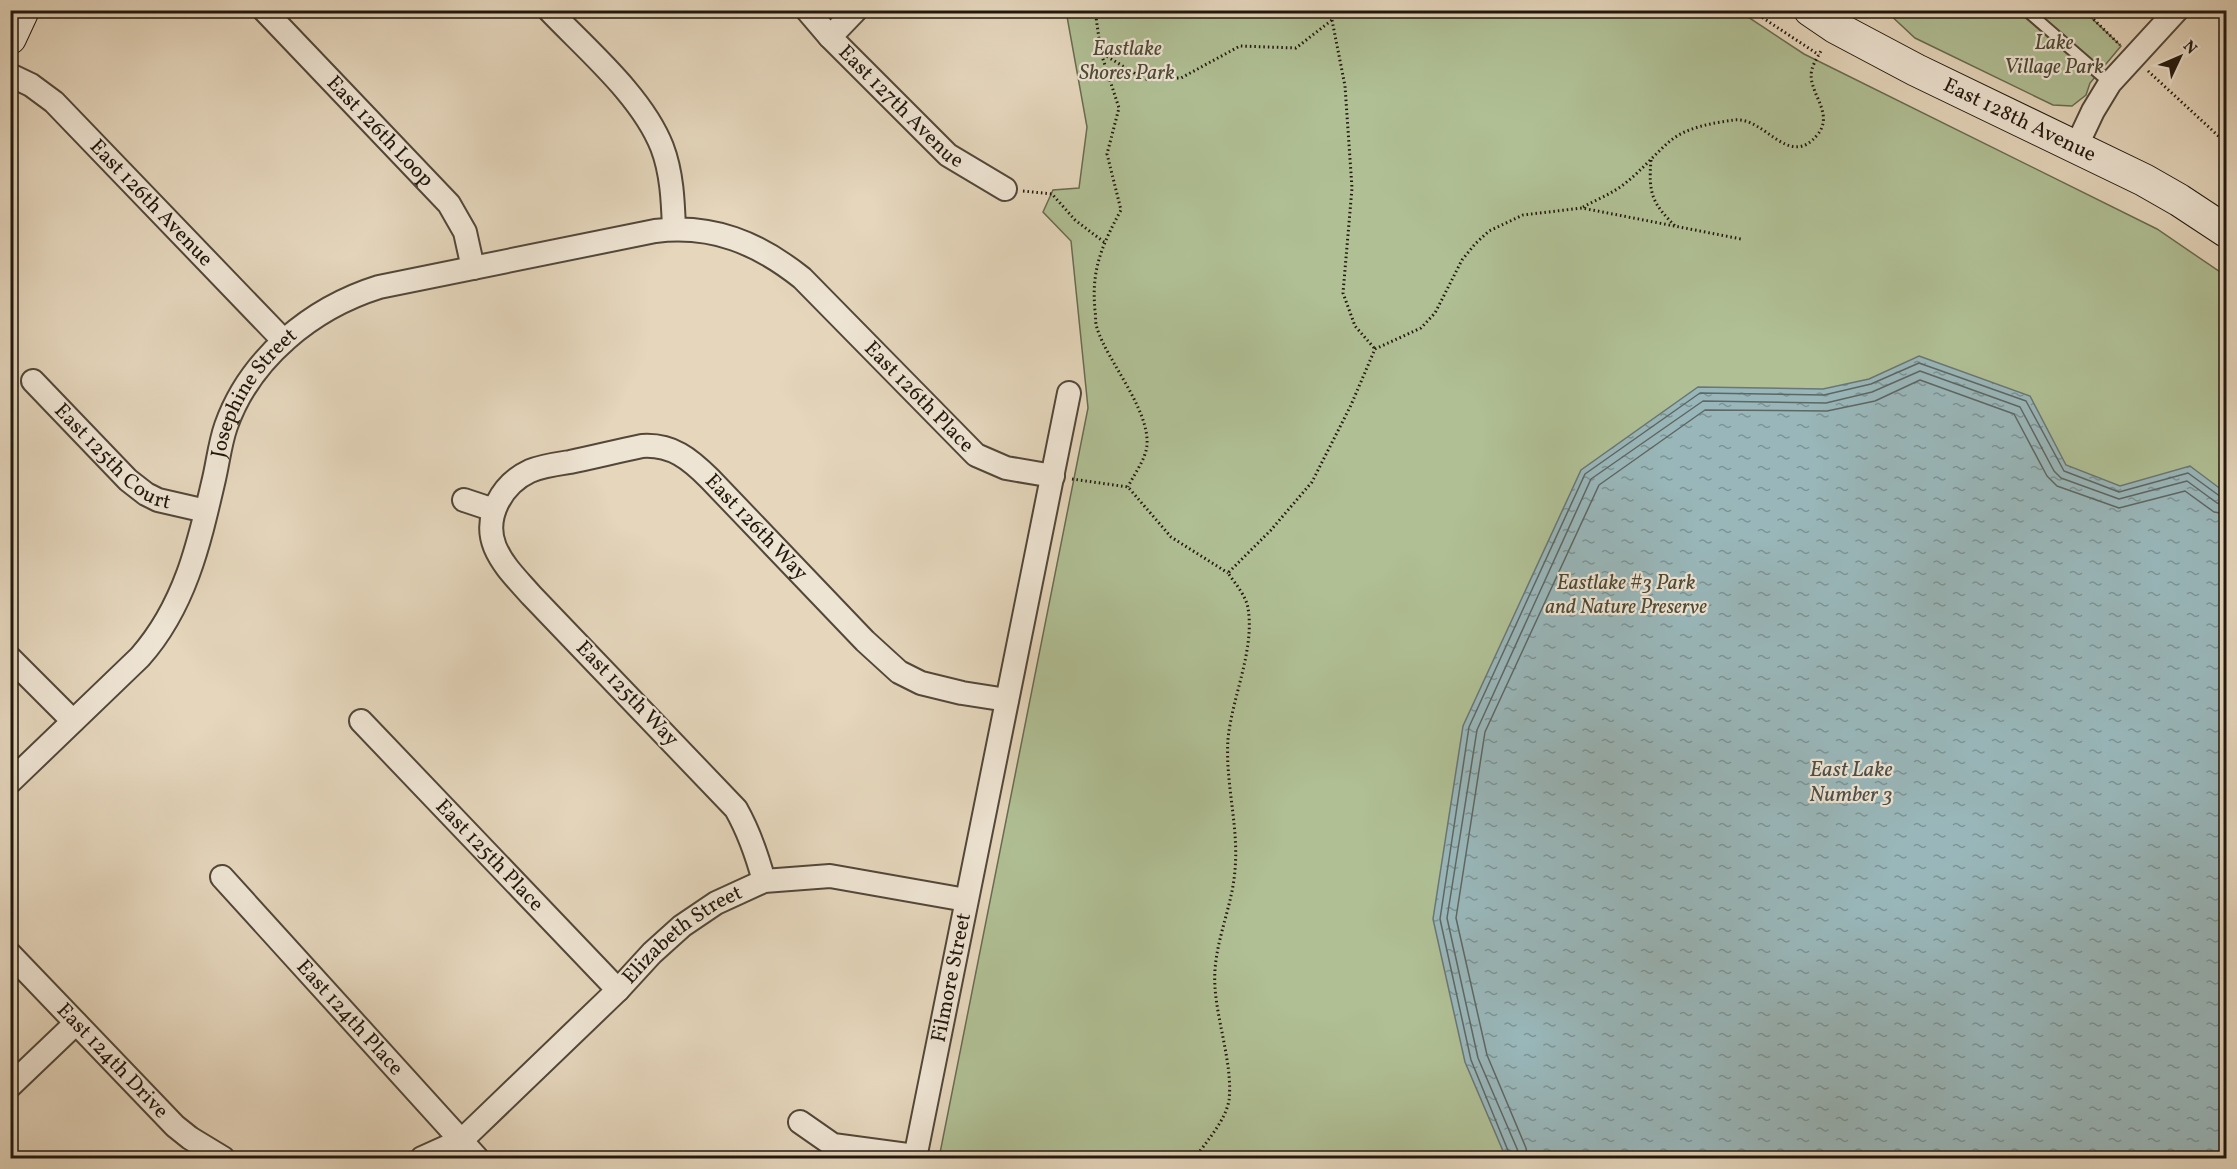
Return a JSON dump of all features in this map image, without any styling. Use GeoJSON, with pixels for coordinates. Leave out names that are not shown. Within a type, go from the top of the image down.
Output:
{"type":"FeatureCollection","features":[{"type":"Feature","properties":{"kind":"main road"},"geometry":{"type":"LineString","coordinates":[[10,38],[23,10]]}},
{"type":"Feature","properties":{"kind":"main road","name":"East 128th Avenue"},"geometry":{"type":"LineString","coordinates":[[1810,10],[1835,27],[1916,70],[2076,147],[2179,200],[2226,231]]}},
{"type":"Feature","properties":{"kind":"street","name":"East 126th Loop"},"geometry":{"type":"LineString","coordinates":[[264,10],[449,204],[465,232],[473,268]]}},
{"type":"Feature","properties":{"kind":"street"},"geometry":{"type":"LineString","coordinates":[[549,10],[632,96],[650,122],[666,159],[673,194],[675,229]]}},
{"type":"Feature","properties":{"kind":"street","name":"East 127th Avenue"},"geometry":{"type":"LineString","coordinates":[[807,10],[830,38],[948,155],[1005,189]]}},
{"type":"Feature","properties":{"kind":"street"},"geometry":{"type":"LineString","coordinates":[[830,38],[856,10]]}},
{"type":"Feature","properties":{"kind":"street"},"geometry":{"type":"LineString","coordinates":[[2076,147],[2093,111],[2110,83],[2177,10]]}},
{"type":"Feature","properties":{"kind":"street","name":"East 126th Avenue"},"geometry":{"type":"LineString","coordinates":[[10,75],[32,85],[54,102],[284,341]]}},
{"type":"Feature","properties":{"kind":"street","name":"Josephine Street"},"geometry":{"type":"LineString","coordinates":[[10,782],[140,657],[156,638],[173,611],[188,579],[226,427],[238,397],[258,369],[284,341],[306,322],[337,303],[379,287],[675,229]]}},
{"type":"Feature","properties":{"kind":"street","name":"East 126th Place"},"geometry":{"type":"LineString","coordinates":[[675,229],[699,230],[725,236],[753,246],[778,259],[802,278],[976,455],[1006,468],[1053,476]]}},
{"type":"Feature","properties":{"kind":"street","name":"East 125th Court"},"geometry":{"type":"LineString","coordinates":[[33,381],[128,480],[146,494],[158,500],[206,512]]}},
{"type":"Feature","properties":{"kind":"street"},"geometry":{"type":"LineString","coordinates":[[1007,700],[1069,393]]}},
{"type":"Feature","properties":{"kind":"street","name":"East 126th Way"},"geometry":{"type":"LineString","coordinates":[[494,510],[503,492],[518,479],[538,469],[642,446],[669,449],[683,454],[899,672],[921,684],[1007,700]]}},
{"type":"Feature","properties":{"kind":"street"},"geometry":{"type":"LineString","coordinates":[[464,500],[494,510]]}},
{"type":"Feature","properties":{"kind":"street","name":"East 125th Way"},"geometry":{"type":"LineString","coordinates":[[494,510],[492,537],[507,567],[531,595],[736,809],[749,831],[764,880]]}},
{"type":"Feature","properties":{"kind":"street"},"geometry":{"type":"LineString","coordinates":[[10,658],[74,721]]}},
{"type":"Feature","properties":{"kind":"street","name":"Filmore Street"},"geometry":{"type":"LineString","coordinates":[[915,1157],[1007,700]]}},
{"type":"Feature","properties":{"kind":"street","name":"East 125th Place"},"geometry":{"type":"LineString","coordinates":[[361,721],[618,990]]}},
{"type":"Feature","properties":{"kind":"street","name":"Elizabeth Street"},"geometry":{"type":"LineString","coordinates":[[462,1140],[618,990],[652,952],[698,914],[764,880],[830,876],[966,900]]}},
{"type":"Feature","properties":{"kind":"street","name":"East 124th Place"},"geometry":{"type":"LineString","coordinates":[[222,877],[477,1158]]}},
{"type":"Feature","properties":{"kind":"street","name":"East 124th Drive"},"geometry":{"type":"LineString","coordinates":[[10,954],[175,1126],[223,1158]]}},
{"type":"Feature","properties":{"kind":"street"},"geometry":{"type":"LineString","coordinates":[[10,1086],[76,1023]]}},
{"type":"Feature","properties":{"kind":"street"},"geometry":{"type":"LineString","coordinates":[[800,1122],[833,1145],[915,1157]]}},
{"type":"Feature","properties":{"kind":"street"},"geometry":{"type":"LineString","coordinates":[[422,1158],[462,1140]]}},
{"type":"Feature","properties":{"kind":"lane"},"geometry":{"type":"LineString","coordinates":[[2026,10],[2110,83]]}},
{"type":"Feature","properties":{"kind":"path"},"geometry":{"type":"LineString","coordinates":[[1095,10],[1101,53],[1119,108],[1107,153],[1121,210],[1104,242],[1095,271],[1094,294],[1097,328],[1137,406],[1146,433],[1146,453],[1128,487]]}},
{"type":"Feature","properties":{"kind":"path"},"geometry":{"type":"LineString","coordinates":[[1332,10],[1345,86],[1352,188],[1343,293],[1355,326],[1375,349]]}},
{"type":"Feature","properties":{"kind":"path"},"geometry":{"type":"LineString","coordinates":[[1582,208],[1623,185],[1672,140],[1689,130],[1736,119],[1750,121],[1777,141],[1790,146],[1802,145],[1813,140],[1821,130],[1823,123],[1822,107],[1811,76],[1819,55],[1751,10]]}},
{"type":"Feature","properties":{"kind":"path"},"geometry":{"type":"LineString","coordinates":[[2084,10],[2121,46]]}},
{"type":"Feature","properties":{"kind":"path"},"geometry":{"type":"LineString","coordinates":[[1101,53],[1144,79],[1180,78],[1240,46],[1296,48],[1332,20]]}},
{"type":"Feature","properties":{"kind":"path"},"geometry":{"type":"LineString","coordinates":[[2145,68],[2226,143]]}},
{"type":"Feature","properties":{"kind":"path"},"geometry":{"type":"LineString","coordinates":[[1652,158],[1651,196],[1659,210],[1677,228]]}},
{"type":"Feature","properties":{"kind":"path"},"geometry":{"type":"LineString","coordinates":[[1005,189],[1052,194],[1075,220],[1104,242]]}},
{"type":"Feature","properties":{"kind":"path"},"geometry":{"type":"LineString","coordinates":[[1228,573],[1272,530],[1312,482],[1351,405],[1375,349],[1421,328],[1435,313],[1462,260],[1474,244],[1490,231],[1524,215],[1582,208],[1741,239]]}},
{"type":"Feature","properties":{"kind":"path"},"geometry":{"type":"LineString","coordinates":[[1053,476],[1128,487],[1171,537],[1228,573],[1248,606],[1249,634],[1228,738],[1235,871],[1215,959],[1215,986],[1229,1085],[1229,1102],[1222,1117],[1195,1158]]}},
{"type":"Feature","properties":{"kind":"green space","name":"Eastlake #3 Park and Nature Preserve"},"geometry":{"type":"Polygon","coordinates":[[[1066,11],[1739,11],[1804,54],[2157,229],[2226,276],[2226,1158],[939,1158],[1088,408],[1071,241],[1043,212],[1053,190],[1079,188],[1087,127],[1066,11]]]}},
{"type":"Feature","properties":{"kind":"green space","name":"Lake Village Park"},"geometry":{"type":"Polygon","coordinates":[[[1886,11],[2084,11],[2121,46],[2090,83],[2086,95],[2072,106],[2053,105],[1915,38],[1886,11]]]}},
{"type":"Feature","properties":{"kind":"water","name":"East Lake Number 3"},"geometry":{"type":"Polygon","coordinates":[[[1919,356],[2030,396],[2066,465],[2120,486],[2190,466],[2226,493],[2226,1158],[1506,1158],[1465,1062],[1433,919],[1463,726],[1581,470],[1698,387],[1823,389],[1869,379],[1919,356]]]}},
{"type":"Feature","properties":{"kind":"park label","name":"Eastlake Shores Park"},"geometry":{"type":"Point","coordinates":[1127,61]}}]}
